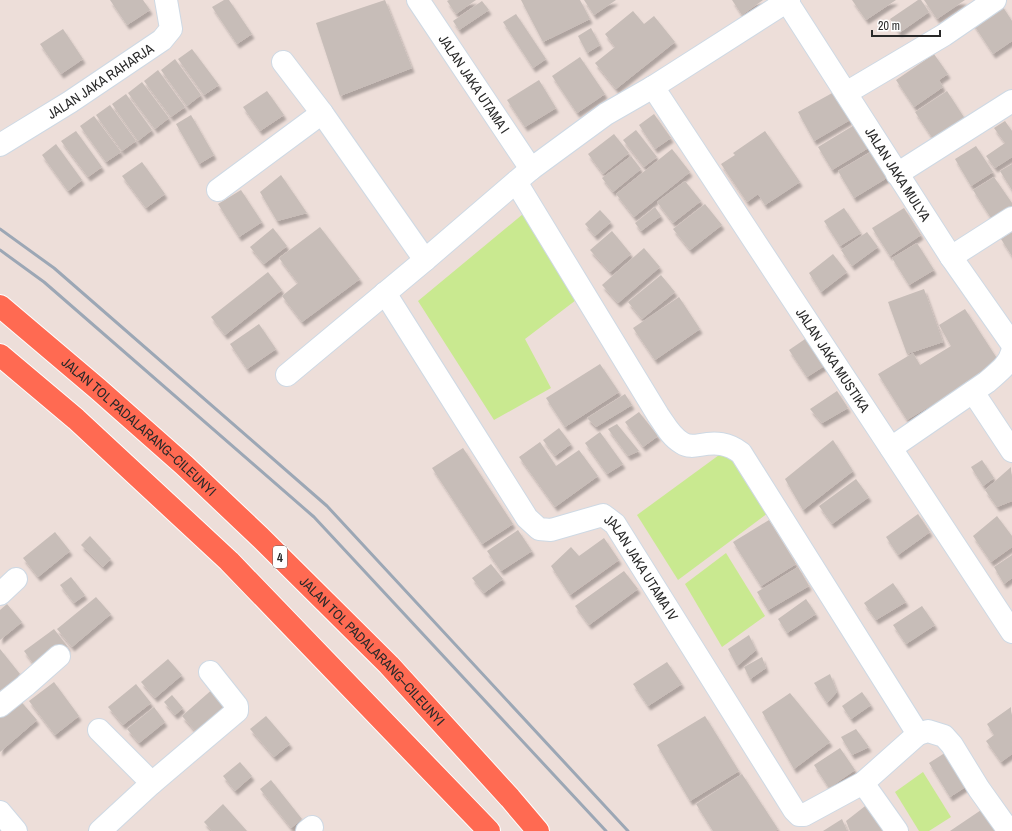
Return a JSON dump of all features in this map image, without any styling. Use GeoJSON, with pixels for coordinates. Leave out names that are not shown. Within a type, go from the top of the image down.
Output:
{"type":"FeatureCollection","features":[{"type":"Feature","properties":{"kind":"highway","name":"JALAN TOL PADALARANG–CILEUNYI"},"geometry":{"type":"LineString","coordinates":[[0,306],[173,455],[261,538],[389,665],[510,798],[538,831]]}},
{"type":"Feature","properties":{"kind":"highway"},"geometry":{"type":"LineString","coordinates":[[0,355],[76,419],[229,561],[489,831]]}},
{"type":"Feature","properties":{"kind":"street","name":"JALAN JAKA RAHARJA"},"geometry":{"type":"LineString","coordinates":[[0,145],[70,102],[162,40],[171,29],[166,0]]}},
{"type":"Feature","properties":{"kind":"street","name":"JALAN JAKA UTAMA I"},"geometry":{"type":"LineString","coordinates":[[418,0],[523,175],[654,409],[673,436],[683,444],[691,446],[723,443],[733,446],[741,453],[918,734]]}},
{"type":"Feature","properties":{"kind":"street"},"geometry":{"type":"LineString","coordinates":[[287,375],[426,260],[523,175],[606,114],[653,87],[787,0]]}},
{"type":"Feature","properties":{"kind":"street","name":"JALAN JAKA MULYA"},"geometry":{"type":"LineString","coordinates":[[787,0],[951,257],[1012,344]]}},
{"type":"Feature","properties":{"kind":"street"},"geometry":{"type":"LineString","coordinates":[[846,93],[944,35],[996,0]]}},
{"type":"Feature","properties":{"kind":"street"},"geometry":{"type":"LineString","coordinates":[[283,62],[322,113],[426,260]]}},
{"type":"Feature","properties":{"kind":"street","name":"JALAN JAKA MUSTIKA"},"geometry":{"type":"LineString","coordinates":[[653,87],[1012,632]]}},
{"type":"Feature","properties":{"kind":"street"},"geometry":{"type":"LineString","coordinates":[[897,174],[1012,100]]}},
{"type":"Feature","properties":{"kind":"street"},"geometry":{"type":"LineString","coordinates":[[218,190],[322,113]]}},
{"type":"Feature","properties":{"kind":"street"},"geometry":{"type":"LineString","coordinates":[[951,257],[1012,218]]}},
{"type":"Feature","properties":{"kind":"street","name":"JALAN JAKA UTAMA IV"},"geometry":{"type":"LineString","coordinates":[[385,293],[527,518],[539,529],[551,530],[603,515],[615,524],[794,810],[799,815],[804,815],[863,783]]}},
{"type":"Feature","properties":{"kind":"street"},"geometry":{"type":"LineString","coordinates":[[891,448],[973,392],[1001,370],[1010,358],[1012,352]]}},
{"type":"Feature","properties":{"kind":"street"},"geometry":{"type":"LineString","coordinates":[[973,392],[1012,450]]}},
{"type":"Feature","properties":{"kind":"street"},"geometry":{"type":"LineString","coordinates":[[0,594],[16,579]]}},
{"type":"Feature","properties":{"kind":"street"},"geometry":{"type":"LineString","coordinates":[[0,706],[59,656]]}},
{"type":"Feature","properties":{"kind":"street"},"geometry":{"type":"LineString","coordinates":[[100,831],[152,783],[237,711],[237,706],[210,672]]}},
{"type":"Feature","properties":{"kind":"street"},"geometry":{"type":"LineString","coordinates":[[99,730],[152,783]]}},
{"type":"Feature","properties":{"kind":"street"},"geometry":{"type":"LineString","coordinates":[[897,831],[863,783],[918,734],[928,731],[944,736],[952,745],[979,789],[1009,831]]}},
{"type":"Feature","properties":{"kind":"street"},"geometry":{"type":"LineString","coordinates":[[0,812],[16,831]]}},
{"type":"Feature","properties":{"kind":"green space"},"geometry":{"type":"Polygon","coordinates":[[[529,209],[580,297],[525,339],[551,388],[494,420],[418,301],[529,209]]]}},
{"type":"Feature","properties":{"kind":"green space"},"geometry":{"type":"Polygon","coordinates":[[[730,447],[772,510],[678,580],[637,515],[730,447]]]}},
{"type":"Feature","properties":{"kind":"green space"},"geometry":{"type":"Polygon","coordinates":[[[726,553],[765,616],[722,647],[685,584],[726,553]]]}},
{"type":"Feature","properties":{"kind":"green space"},"geometry":{"type":"Polygon","coordinates":[[[923,772],[951,817],[929,831],[919,831],[895,792],[923,772]]]}},
{"type":"Feature","properties":{"kind":"building"},"geometry":{"type":"Polygon","coordinates":[[[110,0],[143,0],[150,10],[127,25],[110,0]]]}},
{"type":"Feature","properties":{"kind":"building"},"geometry":{"type":"Polygon","coordinates":[[[224,0],[229,0],[252,34],[237,44],[212,7],[224,0]]]}},
{"type":"Feature","properties":{"kind":"building"},"geometry":{"type":"Polygon","coordinates":[[[385,0],[412,68],[340,96],[316,23],[385,0]]]}},
{"type":"Feature","properties":{"kind":"building"},"geometry":{"type":"Polygon","coordinates":[[[476,0],[456,14],[447,1],[476,0]]]}},
{"type":"Feature","properties":{"kind":"building"},"geometry":{"type":"Polygon","coordinates":[[[521,0],[580,0],[590,19],[543,42],[521,0]]]}},
{"type":"Feature","properties":{"kind":"building"},"geometry":{"type":"Polygon","coordinates":[[[584,0],[616,0],[594,15],[584,0]]]}},
{"type":"Feature","properties":{"kind":"building"},"geometry":{"type":"Polygon","coordinates":[[[732,0],[763,0],[742,15],[732,0]]]}},
{"type":"Feature","properties":{"kind":"building"},"geometry":{"type":"Polygon","coordinates":[[[852,0],[896,0],[866,20],[852,0]]]}},
{"type":"Feature","properties":{"kind":"building"},"geometry":{"type":"Polygon","coordinates":[[[918,0],[921,0],[929,12],[899,33],[890,19],[918,0]]]}},
{"type":"Feature","properties":{"kind":"building"},"geometry":{"type":"Polygon","coordinates":[[[924,0],[965,0],[937,19],[924,0]]]}},
{"type":"Feature","properties":{"kind":"building"},"geometry":{"type":"Polygon","coordinates":[[[482,1],[489,10],[459,30],[453,21],[482,1]]]}},
{"type":"Feature","properties":{"kind":"building"},"geometry":{"type":"Polygon","coordinates":[[[1001,4],[1012,21],[1012,41],[993,54],[972,22],[1001,4]]]}},
{"type":"Feature","properties":{"kind":"building"},"geometry":{"type":"Polygon","coordinates":[[[633,11],[644,24],[654,16],[675,42],[616,89],[595,63],[615,47],[605,34],[633,11]]]}},
{"type":"Feature","properties":{"kind":"building"},"geometry":{"type":"Polygon","coordinates":[[[516,14],[546,59],[533,68],[503,22],[516,14]]]}},
{"type":"Feature","properties":{"kind":"building"},"geometry":{"type":"Polygon","coordinates":[[[591,28],[600,45],[587,53],[578,36],[591,28]]]}},
{"type":"Feature","properties":{"kind":"building"},"geometry":{"type":"Polygon","coordinates":[[[63,29],[83,59],[61,74],[40,44],[63,29]]]}},
{"type":"Feature","properties":{"kind":"building"},"geometry":{"type":"Polygon","coordinates":[[[192,49],[219,85],[204,95],[178,59],[192,49]]]}},
{"type":"Feature","properties":{"kind":"building"},"geometry":{"type":"Polygon","coordinates":[[[934,54],[948,74],[939,80],[943,87],[914,107],[896,80],[934,54]]]}},
{"type":"Feature","properties":{"kind":"building"},"geometry":{"type":"Polygon","coordinates":[[[580,57],[605,94],[577,113],[552,76],[580,57]]]}},
{"type":"Feature","properties":{"kind":"building"},"geometry":{"type":"Polygon","coordinates":[[[175,59],[201,95],[187,106],[161,70],[175,59]]]}},
{"type":"Feature","properties":{"kind":"building"},"geometry":{"type":"Polygon","coordinates":[[[158,70],[185,107],[171,117],[144,81],[158,70]]]}},
{"type":"Feature","properties":{"kind":"building"},"geometry":{"type":"Polygon","coordinates":[[[539,80],[556,108],[525,127],[507,100],[539,80]]]}},
{"type":"Feature","properties":{"kind":"building"},"geometry":{"type":"Polygon","coordinates":[[[142,82],[169,118],[155,129],[128,93],[142,82]]]}},
{"type":"Feature","properties":{"kind":"building"},"geometry":{"type":"Polygon","coordinates":[[[267,91],[284,115],[260,131],[243,107],[267,91]]]}},
{"type":"Feature","properties":{"kind":"building"},"geometry":{"type":"Polygon","coordinates":[[[947,91],[967,122],[935,142],[915,112],[947,91]]]}},
{"type":"Feature","properties":{"kind":"building"},"geometry":{"type":"Polygon","coordinates":[[[834,92],[850,120],[814,141],[798,112],[834,92]]]}},
{"type":"Feature","properties":{"kind":"building"},"geometry":{"type":"Polygon","coordinates":[[[126,94],[152,130],[138,141],[112,104],[126,94]]]}},
{"type":"Feature","properties":{"kind":"building"},"geometry":{"type":"Polygon","coordinates":[[[110,105],[136,141],[122,151],[96,115],[110,105]]]}},
{"type":"Feature","properties":{"kind":"building"},"geometry":{"type":"Polygon","coordinates":[[[654,114],[671,138],[655,149],[639,125],[654,114]]]}},
{"type":"Feature","properties":{"kind":"building"},"geometry":{"type":"Polygon","coordinates":[[[191,115],[214,155],[199,164],[176,124],[191,115]]]}},
{"type":"Feature","properties":{"kind":"building"},"geometry":{"type":"Polygon","coordinates":[[[94,116],[121,152],[106,162],[80,126],[94,116]]]}},
{"type":"Feature","properties":{"kind":"building"},"geometry":{"type":"Polygon","coordinates":[[[1005,121],[1012,131],[1012,157],[995,168],[986,156],[1005,143],[994,128],[1005,121]]]}},
{"type":"Feature","properties":{"kind":"building"},"geometry":{"type":"Polygon","coordinates":[[[856,124],[870,147],[832,170],[818,147],[856,124]]]}},
{"type":"Feature","properties":{"kind":"building"},"geometry":{"type":"Polygon","coordinates":[[[636,130],[657,157],[644,167],[623,140],[636,130]]]}},
{"type":"Feature","properties":{"kind":"building"},"geometry":{"type":"Polygon","coordinates":[[[76,131],[102,167],[88,177],[61,141],[76,131]]]}},
{"type":"Feature","properties":{"kind":"building"},"geometry":{"type":"Polygon","coordinates":[[[765,131],[800,182],[765,205],[758,194],[747,202],[721,164],[735,155],[733,153],[765,131]]]}},
{"type":"Feature","properties":{"kind":"building"},"geometry":{"type":"Polygon","coordinates":[[[614,134],[629,153],[603,174],[588,154],[614,134]]]}},
{"type":"Feature","properties":{"kind":"building"},"geometry":{"type":"Polygon","coordinates":[[[56,144],[82,180],[68,191],[42,155],[56,144]]]}},
{"type":"Feature","properties":{"kind":"building"},"geometry":{"type":"Polygon","coordinates":[[[976,146],[993,172],[971,186],[955,159],[976,146]]]}},
{"type":"Feature","properties":{"kind":"building"},"geometry":{"type":"Polygon","coordinates":[[[672,149],[690,172],[634,217],[616,194],[672,149]]]}},
{"type":"Feature","properties":{"kind":"building"},"geometry":{"type":"Polygon","coordinates":[[[874,150],[890,176],[854,198],[838,171],[874,150]]]}},
{"type":"Feature","properties":{"kind":"building"},"geometry":{"type":"Polygon","coordinates":[[[631,156],[641,169],[613,192],[602,178],[631,156]]]}},
{"type":"Feature","properties":{"kind":"building"},"geometry":{"type":"Polygon","coordinates":[[[142,162],[165,194],[146,208],[122,176],[142,162]]]}},
{"type":"Feature","properties":{"kind":"building"},"geometry":{"type":"Polygon","coordinates":[[[1012,164],[1012,190],[1000,171],[1012,164]]]}},
{"type":"Feature","properties":{"kind":"building"},"geometry":{"type":"Polygon","coordinates":[[[281,175],[307,213],[277,221],[260,192],[281,175]]]}},
{"type":"Feature","properties":{"kind":"building"},"geometry":{"type":"Polygon","coordinates":[[[994,177],[1012,203],[1012,208],[993,221],[973,190],[994,177]]]}},
{"type":"Feature","properties":{"kind":"building"},"geometry":{"type":"Polygon","coordinates":[[[685,181],[701,201],[673,223],[657,202],[685,181]]]}},
{"type":"Feature","properties":{"kind":"building"},"geometry":{"type":"Polygon","coordinates":[[[241,190],[262,222],[239,237],[218,204],[241,190]]]}},
{"type":"Feature","properties":{"kind":"building"},"geometry":{"type":"Polygon","coordinates":[[[705,204],[722,225],[690,250],[673,229],[705,204]]]}},
{"type":"Feature","properties":{"kind":"building"},"geometry":{"type":"Polygon","coordinates":[[[655,207],[661,216],[641,231],[635,223],[655,207]]]}},
{"type":"Feature","properties":{"kind":"building"},"geometry":{"type":"Polygon","coordinates":[[[844,208],[861,233],[840,246],[824,221],[844,208]]]}},
{"type":"Feature","properties":{"kind":"building"},"geometry":{"type":"Polygon","coordinates":[[[904,208],[921,235],[890,256],[872,228],[904,208]]]}},
{"type":"Feature","properties":{"kind":"building"},"geometry":{"type":"Polygon","coordinates":[[[600,210],[611,222],[595,236],[585,224],[600,210]]]}},
{"type":"Feature","properties":{"kind":"building"},"geometry":{"type":"Polygon","coordinates":[[[320,227],[360,279],[302,322],[282,296],[298,283],[279,258],[320,227]]]}},
{"type":"Feature","properties":{"kind":"building"},"geometry":{"type":"Polygon","coordinates":[[[273,228],[287,246],[264,264],[250,247],[273,228]]]}},
{"type":"Feature","properties":{"kind":"building"},"geometry":{"type":"Polygon","coordinates":[[[612,231],[631,254],[610,272],[590,250],[612,231]]]}},
{"type":"Feature","properties":{"kind":"building"},"geometry":{"type":"Polygon","coordinates":[[[867,232],[878,247],[852,266],[841,250],[867,232]]]}},
{"type":"Feature","properties":{"kind":"building"},"geometry":{"type":"Polygon","coordinates":[[[1012,232],[1012,256],[1001,239],[1012,232]]]}},
{"type":"Feature","properties":{"kind":"building"},"geometry":{"type":"Polygon","coordinates":[[[917,243],[934,270],[909,285],[892,258],[917,243]]]}},
{"type":"Feature","properties":{"kind":"building"},"geometry":{"type":"Polygon","coordinates":[[[644,248],[660,267],[618,303],[602,285],[644,248]]]}},
{"type":"Feature","properties":{"kind":"building"},"geometry":{"type":"Polygon","coordinates":[[[833,254],[847,272],[821,292],[809,273],[833,254]]]}},
{"type":"Feature","properties":{"kind":"building"},"geometry":{"type":"Polygon","coordinates":[[[268,272],[282,290],[225,335],[211,317],[268,272]]]}},
{"type":"Feature","properties":{"kind":"building"},"geometry":{"type":"Polygon","coordinates":[[[661,275],[675,292],[642,319],[628,302],[661,275]]]}},
{"type":"Feature","properties":{"kind":"building"},"geometry":{"type":"Polygon","coordinates":[[[924,289],[943,342],[907,354],[888,302],[924,289]]]}},
{"type":"Feature","properties":{"kind":"building"},"geometry":{"type":"Polygon","coordinates":[[[679,297],[700,329],[655,360],[633,328],[679,297]]]}},
{"type":"Feature","properties":{"kind":"building"},"geometry":{"type":"Polygon","coordinates":[[[965,309],[1000,363],[907,420],[878,374],[913,353],[920,365],[951,346],[939,325],[965,309]]]}},
{"type":"Feature","properties":{"kind":"building"},"geometry":{"type":"Polygon","coordinates":[[[259,324],[276,349],[247,369],[230,344],[259,324]]]}},
{"type":"Feature","properties":{"kind":"building"},"geometry":{"type":"Polygon","coordinates":[[[811,335],[829,363],[807,377],[789,350],[811,335]]]}},
{"type":"Feature","properties":{"kind":"building"},"geometry":{"type":"Polygon","coordinates":[[[600,364],[619,392],[565,427],[546,398],[600,364]]]}},
{"type":"Feature","properties":{"kind":"building"},"geometry":{"type":"Polygon","coordinates":[[[837,391],[848,408],[822,423],[810,409],[837,391]]]}},
{"type":"Feature","properties":{"kind":"building"},"geometry":{"type":"Polygon","coordinates":[[[625,394],[632,405],[596,427],[587,418],[625,394]]]}},
{"type":"Feature","properties":{"kind":"building"},"geometry":{"type":"Polygon","coordinates":[[[639,412],[658,436],[643,447],[625,422],[639,412]]]}},
{"type":"Feature","properties":{"kind":"building"},"geometry":{"type":"Polygon","coordinates":[[[617,424],[639,451],[628,456],[608,429],[617,424]]]}},
{"type":"Feature","properties":{"kind":"building"},"geometry":{"type":"Polygon","coordinates":[[[559,428],[571,444],[555,456],[543,440],[559,428]]]}},
{"type":"Feature","properties":{"kind":"building"},"geometry":{"type":"Polygon","coordinates":[[[600,432],[623,464],[607,474],[585,443],[600,432]]]}},
{"type":"Feature","properties":{"kind":"building"},"geometry":{"type":"Polygon","coordinates":[[[833,440],[853,471],[803,510],[785,479],[833,440]]]}},
{"type":"Feature","properties":{"kind":"building"},"geometry":{"type":"Polygon","coordinates":[[[540,442],[556,466],[579,450],[598,476],[555,507],[519,457],[540,442]]]}},
{"type":"Feature","properties":{"kind":"building"},"geometry":{"type":"Polygon","coordinates":[[[463,448],[513,524],[482,544],[432,468],[463,448]]]}},
{"type":"Feature","properties":{"kind":"building"},"geometry":{"type":"Polygon","coordinates":[[[982,460],[994,478],[983,486],[971,467],[982,460]]]}},
{"type":"Feature","properties":{"kind":"building"},"geometry":{"type":"Polygon","coordinates":[[[1011,467],[1012,501],[997,507],[985,490],[1011,467]]]}},
{"type":"Feature","properties":{"kind":"building"},"geometry":{"type":"Polygon","coordinates":[[[856,479],[869,497],[832,524],[819,506],[856,479]]]}},
{"type":"Feature","properties":{"kind":"building"},"geometry":{"type":"Polygon","coordinates":[[[918,514],[930,532],[898,555],[886,537],[918,514]]]}},
{"type":"Feature","properties":{"kind":"building"},"geometry":{"type":"Polygon","coordinates":[[[997,516],[1012,536],[1012,547],[991,562],[973,536],[997,516]]]}},
{"type":"Feature","properties":{"kind":"building"},"geometry":{"type":"Polygon","coordinates":[[[769,520],[796,564],[761,586],[733,542],[769,520]]]}},
{"type":"Feature","properties":{"kind":"building"},"geometry":{"type":"Polygon","coordinates":[[[518,530],[532,551],[501,571],[487,551],[518,530]]]}},
{"type":"Feature","properties":{"kind":"building"},"geometry":{"type":"Polygon","coordinates":[[[55,532],[70,551],[38,577],[23,558],[55,532]]]}},
{"type":"Feature","properties":{"kind":"building"},"geometry":{"type":"Polygon","coordinates":[[[90,536],[111,559],[103,567],[81,545],[90,536]]]}},
{"type":"Feature","properties":{"kind":"building"},"geometry":{"type":"Polygon","coordinates":[[[604,538],[619,560],[570,595],[551,566],[571,547],[579,556],[604,538]]]}},
{"type":"Feature","properties":{"kind":"building"},"geometry":{"type":"Polygon","coordinates":[[[1012,555],[1012,578],[1004,584],[994,567],[1012,555]]]}},
{"type":"Feature","properties":{"kind":"building"},"geometry":{"type":"Polygon","coordinates":[[[491,564],[503,579],[484,593],[472,578],[491,564]]]}},
{"type":"Feature","properties":{"kind":"building"},"geometry":{"type":"Polygon","coordinates":[[[798,567],[809,586],[768,610],[757,592],[798,567]]]}},
{"type":"Feature","properties":{"kind":"building"},"geometry":{"type":"Polygon","coordinates":[[[624,571],[638,589],[589,625],[575,606],[624,571]]]}},
{"type":"Feature","properties":{"kind":"building"},"geometry":{"type":"Polygon","coordinates":[[[71,577],[85,595],[74,603],[60,585],[71,577]]]}},
{"type":"Feature","properties":{"kind":"building"},"geometry":{"type":"Polygon","coordinates":[[[893,583],[906,602],[876,620],[864,603],[893,583]]]}},
{"type":"Feature","properties":{"kind":"building"},"geometry":{"type":"Polygon","coordinates":[[[96,597],[111,614],[72,647],[57,629],[96,597]]]}},
{"type":"Feature","properties":{"kind":"building"},"geometry":{"type":"Polygon","coordinates":[[[806,599],[816,614],[787,633],[778,619],[806,599]]]}},
{"type":"Feature","properties":{"kind":"building"},"geometry":{"type":"Polygon","coordinates":[[[7,604],[22,622],[0,640],[0,610],[7,604]]]}},
{"type":"Feature","properties":{"kind":"building"},"geometry":{"type":"Polygon","coordinates":[[[922,606],[935,625],[906,644],[893,625],[922,606]]]}},
{"type":"Feature","properties":{"kind":"building"},"geometry":{"type":"Polygon","coordinates":[[[54,629],[68,647],[38,670],[24,651],[54,629]]]}},
{"type":"Feature","properties":{"kind":"building"},"geometry":{"type":"Polygon","coordinates":[[[749,635],[756,650],[737,666],[728,649],[749,635]]]}},
{"type":"Feature","properties":{"kind":"building"},"geometry":{"type":"Polygon","coordinates":[[[0,649],[20,674],[0,691],[0,649]]]}},
{"type":"Feature","properties":{"kind":"building"},"geometry":{"type":"Polygon","coordinates":[[[762,657],[766,668],[750,679],[744,667],[762,657]]]}},
{"type":"Feature","properties":{"kind":"building"},"geometry":{"type":"Polygon","coordinates":[[[168,659],[182,675],[155,698],[141,682],[168,659]]]}},
{"type":"Feature","properties":{"kind":"building"},"geometry":{"type":"Polygon","coordinates":[[[667,662],[682,684],[648,706],[633,684],[667,662]]]}},
{"type":"Feature","properties":{"kind":"building"},"geometry":{"type":"Polygon","coordinates":[[[830,674],[837,692],[827,703],[814,683],[830,674]]]}},
{"type":"Feature","properties":{"kind":"building"},"geometry":{"type":"Polygon","coordinates":[[[54,682],[79,716],[55,735],[29,701],[54,682]]]}},
{"type":"Feature","properties":{"kind":"building"},"geometry":{"type":"Polygon","coordinates":[[[136,684],[151,703],[123,725],[108,707],[136,684]]]}},
{"type":"Feature","properties":{"kind":"building"},"geometry":{"type":"Polygon","coordinates":[[[215,687],[231,705],[198,734],[182,716],[215,687]]]}},
{"type":"Feature","properties":{"kind":"building"},"geometry":{"type":"Polygon","coordinates":[[[862,692],[871,705],[851,719],[842,706],[862,692]]]}},
{"type":"Feature","properties":{"kind":"building"},"geometry":{"type":"Polygon","coordinates":[[[790,693],[830,742],[794,769],[762,712],[790,693]]]}},
{"type":"Feature","properties":{"kind":"building"},"geometry":{"type":"Polygon","coordinates":[[[172,695],[183,708],[175,715],[164,702],[172,695]]]}},
{"type":"Feature","properties":{"kind":"building"},"geometry":{"type":"Polygon","coordinates":[[[18,698],[37,720],[0,752],[0,713],[18,698]]]}},
{"type":"Feature","properties":{"kind":"building"},"geometry":{"type":"Polygon","coordinates":[[[154,707],[165,722],[139,743],[127,729],[154,707]]]}},
{"type":"Feature","properties":{"kind":"building"},"geometry":{"type":"Polygon","coordinates":[[[1011,707],[1012,754],[1001,762],[986,741],[994,735],[987,724],[1011,707]]]}},
{"type":"Feature","properties":{"kind":"building"},"geometry":{"type":"Polygon","coordinates":[[[266,716],[290,744],[274,757],[250,729],[266,716]]]}},
{"type":"Feature","properties":{"kind":"building"},"geometry":{"type":"Polygon","coordinates":[[[705,716],[739,771],[690,801],[657,745],[705,716]]]}},
{"type":"Feature","properties":{"kind":"building"},"geometry":{"type":"Polygon","coordinates":[[[856,729],[869,747],[852,755],[841,737],[856,729]]]}},
{"type":"Feature","properties":{"kind":"building"},"geometry":{"type":"Polygon","coordinates":[[[840,748],[855,770],[829,788],[814,765],[840,748]]]}},
{"type":"Feature","properties":{"kind":"building"},"geometry":{"type":"Polygon","coordinates":[[[951,749],[973,782],[950,797],[929,763],[951,749]]]}},
{"type":"Feature","properties":{"kind":"building"},"geometry":{"type":"Polygon","coordinates":[[[240,762],[252,776],[235,791],[223,776],[240,762]]]}},
{"type":"Feature","properties":{"kind":"building"},"geometry":{"type":"Polygon","coordinates":[[[742,774],[778,829],[775,831],[713,831],[696,804],[742,774]]]}},
{"type":"Feature","properties":{"kind":"building"},"geometry":{"type":"Polygon","coordinates":[[[271,780],[302,819],[291,828],[260,789],[271,780]]]}},
{"type":"Feature","properties":{"kind":"building"},"geometry":{"type":"Polygon","coordinates":[[[869,803],[887,831],[850,831],[846,821],[869,803]]]}},
{"type":"Feature","properties":{"kind":"building"},"geometry":{"type":"Polygon","coordinates":[[[223,804],[247,831],[212,831],[204,822],[223,804]]]}},
{"type":"Feature","properties":{"kind":"building"},"geometry":{"type":"Polygon","coordinates":[[[987,806],[1000,831],[950,831],[987,806]]]}},
{"type":"Feature","properties":{"kind":"building"},"geometry":{"type":"Polygon","coordinates":[[[842,819],[847,831],[823,831],[842,819]]]}},
{"type":"Feature","properties":{"kind":"railway"},"geometry":{"type":"LineString","coordinates":[[0,229],[54,268],[327,506],[628,831]]}},
{"type":"Feature","properties":{"kind":"railway"},"geometry":{"type":"LineString","coordinates":[[0,250],[44,282],[314,517],[606,831]]}}]}
